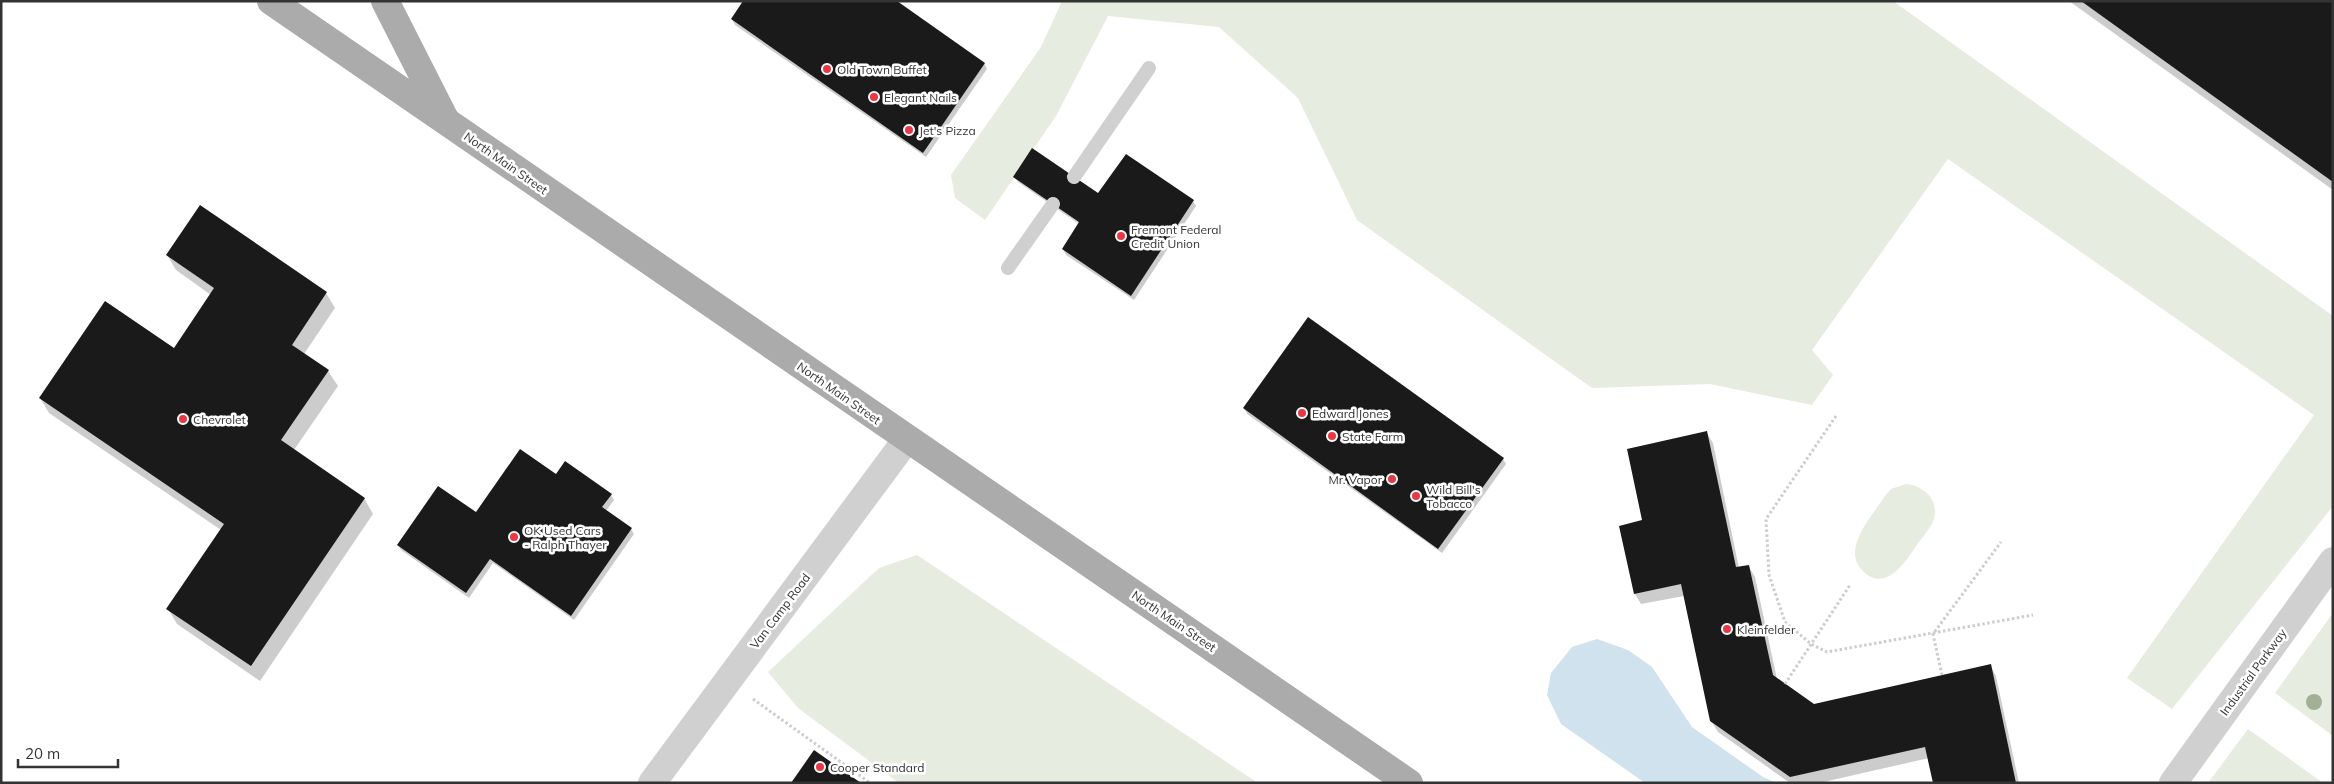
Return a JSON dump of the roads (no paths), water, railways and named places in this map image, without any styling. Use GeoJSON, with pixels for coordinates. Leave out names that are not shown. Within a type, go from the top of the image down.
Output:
{"type":"FeatureCollection","features":[{"type":"Feature","properties":{"kind":"main road","name":"North Main Street"},"geometry":{"type":"LineString","coordinates":[[271,1],[907,440],[1409,783]]}},
{"type":"Feature","properties":{"kind":"main road"},"geometry":{"type":"LineString","coordinates":[[385,1],[447,122]]}},
{"type":"Feature","properties":{"kind":"street","name":"Van Camp Road"},"geometry":{"type":"LineString","coordinates":[[652,783],[907,440]]}},
{"type":"Feature","properties":{"kind":"street","name":"Industrial Parkway"},"geometry":{"type":"LineString","coordinates":[[2173,783],[2333,561]]}},
{"type":"Feature","properties":{"kind":"lane"},"geometry":{"type":"LineString","coordinates":[[1074,177],[1149,68]]}},
{"type":"Feature","properties":{"kind":"lane"},"geometry":{"type":"LineString","coordinates":[[1008,268],[1053,204]]}},
{"type":"Feature","properties":{"kind":"water"},"geometry":{"type":"Polygon","coordinates":[[[1597,639],[1628,650],[1652,667],[1692,727],[1763,777],[1777,783],[1645,783],[1561,724],[1547,695],[1551,673],[1572,647],[1597,639]]]}},
{"type":"Feature","properties":{"kind":"place","name":"Old Town Buffet"},"geometry":{"type":"Point","coordinates":[827,69]}},
{"type":"Feature","properties":{"kind":"place","name":"Elegant Nails"},"geometry":{"type":"Point","coordinates":[874,97]}},
{"type":"Feature","properties":{"kind":"place","name":"Jet's Pizza"},"geometry":{"type":"Point","coordinates":[909,130]}},
{"type":"Feature","properties":{"kind":"place","name":"Fremont Federal Credit Union"},"geometry":{"type":"Point","coordinates":[1121,236]}},
{"type":"Feature","properties":{"kind":"place","name":"Edward Jones"},"geometry":{"type":"Point","coordinates":[1302,413]}},
{"type":"Feature","properties":{"kind":"place","name":"Chevrolet"},"geometry":{"type":"Point","coordinates":[183,419]}},
{"type":"Feature","properties":{"kind":"place","name":"State Farm"},"geometry":{"type":"Point","coordinates":[1332,436]}},
{"type":"Feature","properties":{"kind":"place","name":"Mr. Vapor"},"geometry":{"type":"Point","coordinates":[1392,479]}},
{"type":"Feature","properties":{"kind":"place","name":"Wild Bill's Tobacco"},"geometry":{"type":"Point","coordinates":[1416,496]}},
{"type":"Feature","properties":{"kind":"place","name":"OK Used Cars - Ralph Thayer"},"geometry":{"type":"Point","coordinates":[514,537]}},
{"type":"Feature","properties":{"kind":"place","name":"Kleinfelder"},"geometry":{"type":"Point","coordinates":[1727,629]}},
{"type":"Feature","properties":{"kind":"place","name":"Cooper Standard"},"geometry":{"type":"Point","coordinates":[820,767]}}]}
